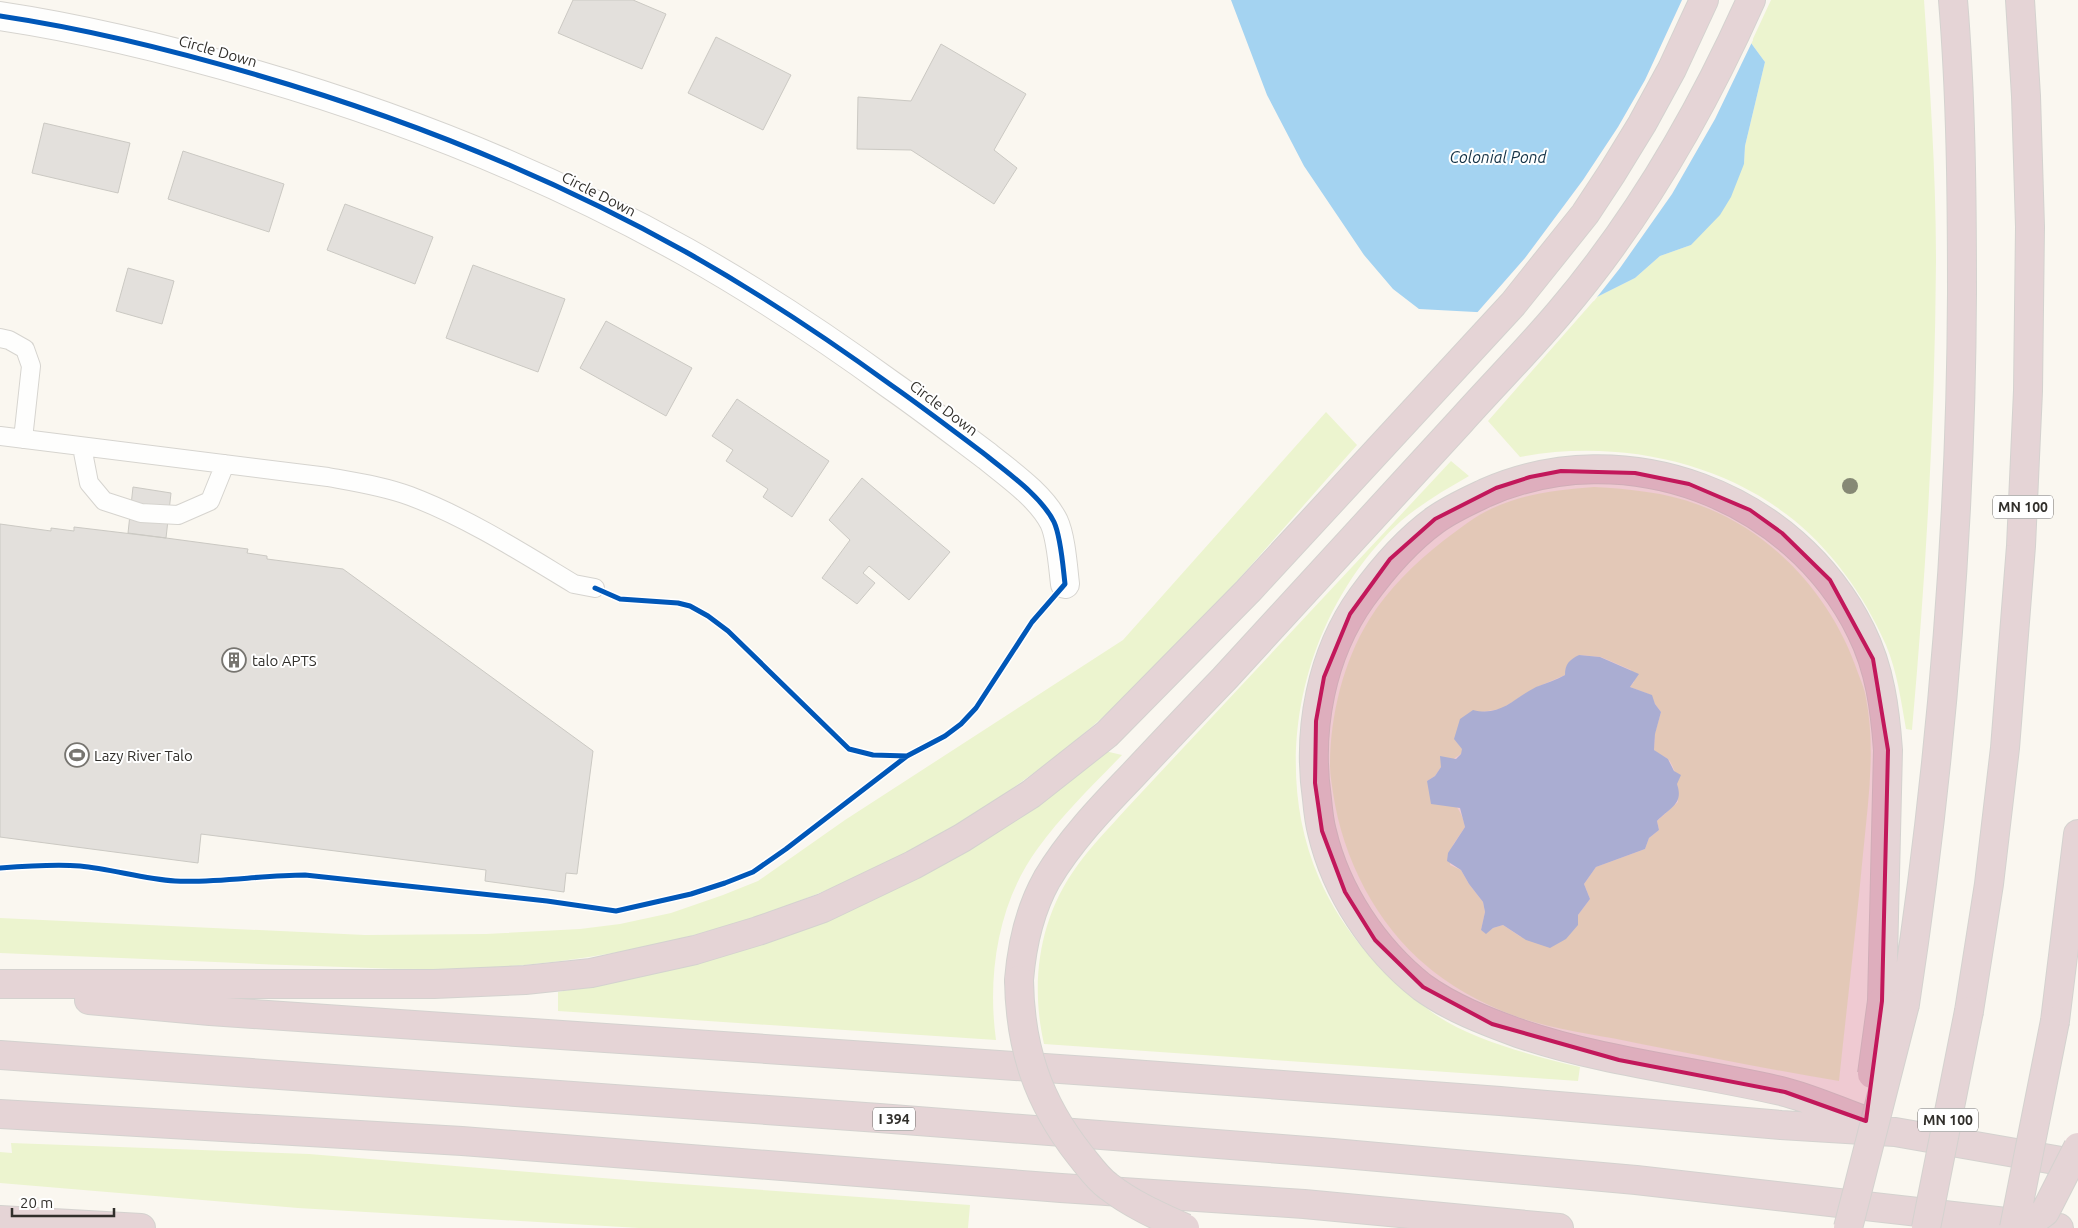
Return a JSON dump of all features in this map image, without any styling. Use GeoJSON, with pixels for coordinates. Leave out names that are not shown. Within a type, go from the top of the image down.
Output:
{"type":"FeatureCollection","features":[{"type":"Feature","properties":{"kind":"highway"},"geometry":{"type":"LineString","coordinates":[[0,984],[424,984],[525,980],[591,973],[695,950],[758,931],[823,908],[913,865],[969,834],[1031,794],[1107,734],[1248,591],[1514,304],[1585,214],[1642,124],[1672,69],[1704,0]]}},
{"type":"Feature","properties":{"kind":"highway"},"geometry":{"type":"LineString","coordinates":[[1185,1228],[1132,1202],[1107,1185],[1064,1136],[1044,1101],[1033,1075],[1022,1025],[1019,980],[1022,951],[1035,901],[1048,877],[1069,847],[1108,801],[1379,511],[1555,318],[1626,228],[1697,114],[1723,64],[1751,0]]}},
{"type":"Feature","properties":{"kind":"highway"},"geometry":{"type":"LineString","coordinates":[[1848,1228],[1893,1002],[1922,896],[1947,658],[1957,511],[1962,388],[1961,148],[1952,0]]}},
{"type":"Feature","properties":{"kind":"highway","name":"MN 100"},"geometry":{"type":"LineString","coordinates":[[1926,1228],[1969,1011],[1990,884],[2005,748],[2021,546],[2028,391],[2030,227],[2026,96],[2020,0]]}},
{"type":"Feature","properties":{"kind":"highway"},"geometry":{"type":"LineString","coordinates":[[1893,1002],[1888,750],[1886,718],[1880,682],[1861,631],[1830,580],[1782,533],[1750,510],[1718,494],[1689,484],[1634,473],[1600,470],[1561,471],[1530,477],[1496,488],[1468,501],[1436,519],[1390,559],[1350,614],[1335,646],[1324,677],[1313,748],[1314,783],[1322,832],[1345,892],[1375,940],[1422,987],[1453,1006],[1492,1024],[1545,1042],[1619,1060],[1785,1092],[1896,1132]]}},
{"type":"Feature","properties":{"kind":"highway"},"geometry":{"type":"LineString","coordinates":[[2014,1228],[2055,1021],[2078,834]]}},
{"type":"Feature","properties":{"kind":"highway"},"geometry":{"type":"LineString","coordinates":[[0,991],[210,1011],[1128,1074],[1500,1101],[1781,1125],[1896,1132],[2078,1164]]}},
{"type":"Feature","properties":{"kind":"highway","name":"I 394"},"geometry":{"type":"LineString","coordinates":[[0,1055],[869,1117],[1333,1153],[1636,1180],[2059,1228]]}},
{"type":"Feature","properties":{"kind":"highway"},"geometry":{"type":"LineString","coordinates":[[9,1115],[462,1141],[1061,1188],[1304,1204],[1559,1228]]}},
{"type":"Feature","properties":{"kind":"highway"},"geometry":{"type":"LineString","coordinates":[[2023,1228],[2045,1212],[2078,1147]]}},
{"type":"Feature","properties":{"kind":"highway"},"geometry":{"type":"LineString","coordinates":[[0,1220],[141,1228]]}},
{"type":"Feature","properties":{"kind":"street","name":"Circle Down"},"geometry":{"type":"LineString","coordinates":[[0,16],[56,24],[128,40],[215,62],[333,98],[461,144],[540,179],[684,251],[816,332],[934,414],[1018,481],[1037,499],[1054,522],[1065,584]]}},
{"type":"Feature","properties":{"kind":"lane"},"geometry":{"type":"LineString","coordinates":[[0,338],[9,340],[26,349],[31,366],[23,439]]}},
{"type":"Feature","properties":{"kind":"lane"},"geometry":{"type":"LineString","coordinates":[[0,436],[328,477],[373,486],[409,496],[457,516],[574,584],[595,588]]}},
{"type":"Feature","properties":{"kind":"lane"},"geometry":{"type":"LineString","coordinates":[[82,447],[89,483],[104,501],[141,513],[178,515],[210,501],[225,464]]}},
{"type":"Feature","properties":{"kind":"highlighted area"},"geometry":{"type":"Polygon","coordinates":[[[1561,471],[1635,473],[1689,484],[1750,510],[1782,533],[1830,580],[1873,659],[1888,750],[1882,1001],[1866,1121],[1785,1092],[1619,1060],[1492,1024],[1423,987],[1375,940],[1345,892],[1322,831],[1315,783],[1316,721],[1324,677],[1350,614],[1390,559],[1435,519],[1496,488],[1530,477],[1561,471]]]}},
{"type":"Feature","properties":{"kind":"green space"},"geometry":{"type":"Polygon","coordinates":[[[1771,0],[1924,0],[1935,196],[1936,261],[1934,379],[1929,496],[1912,730],[1906,729],[1890,655],[1867,608],[1831,557],[1817,541],[1786,514],[1757,495],[1726,479],[1693,467],[1659,458],[1589,451],[1554,452],[1520,457],[1488,421],[1597,297],[1635,278],[1660,256],[1691,245],[1744,164],[1745,146],[1765,62],[1751,43],[1771,0]]]}},
{"type":"Feature","properties":{"kind":"green space"},"geometry":{"type":"Polygon","coordinates":[[[1326,412],[1357,445],[1203,618],[1138,685],[1104,716],[1037,770],[966,819],[891,860],[813,896],[732,924],[649,946],[564,961],[479,968],[430,969],[286,965],[0,953],[0,918],[365,935],[486,934],[580,929],[620,924],[671,913],[758,881],[845,820],[1123,640],[1326,412]]]}},
{"type":"Feature","properties":{"kind":"green space"},"geometry":{"type":"Polygon","coordinates":[[[1451,461],[1469,476],[1409,514],[1368,556],[1341,596],[1320,640],[1305,687],[1297,735],[1297,784],[1304,832],[1319,878],[1340,917],[1367,953],[1398,985],[1448,1023],[1504,1046],[1580,1067],[1578,1081],[1044,1044],[1038,997],[1041,951],[1054,907],[1064,886],[1077,866],[1127,808],[1451,461]]]}},
{"type":"Feature","properties":{"kind":"green space"},"geometry":{"type":"Polygon","coordinates":[[[1594,487],[1634,490],[1686,501],[1726,517],[1752,532],[1776,550],[1797,571],[1833,619],[1847,645],[1862,682],[1865,695],[1869,717],[1871,756],[1867,815],[1839,1081],[1560,1029],[1520,1018],[1492,1007],[1439,976],[1409,950],[1378,910],[1354,866],[1338,818],[1333,793],[1330,766],[1332,728],[1345,672],[1369,620],[1393,587],[1412,567],[1443,541],[1486,511],[1505,503],[1543,493],[1594,487]],[[1579,655],[1565,675],[1535,688],[1501,709],[1481,712],[1459,744],[1463,749],[1461,754],[1441,767],[1435,776],[1427,781],[1456,806],[1463,819],[1465,827],[1453,845],[1450,865],[1461,870],[1483,902],[1485,912],[1481,930],[1486,933],[1493,928],[1503,925],[1521,937],[1578,915],[1590,899],[1584,884],[1596,867],[1645,849],[1649,838],[1659,830],[1657,821],[1678,802],[1677,785],[1671,763],[1654,750],[1655,733],[1661,712],[1651,695],[1630,687],[1634,682],[1631,670],[1601,657],[1579,655]]]}},
{"type":"Feature","properties":{"kind":"green space"},"geometry":{"type":"Polygon","coordinates":[[[1105,751],[1122,755],[1078,800],[1047,836],[1024,869],[1013,892],[1005,915],[995,965],[993,990],[996,1040],[558,1011],[558,992],[634,978],[703,961],[842,913],[895,889],[1105,751]]]}},
{"type":"Feature","properties":{"kind":"green space"},"geometry":{"type":"Polygon","coordinates":[[[11,1143],[309,1154],[639,1181],[970,1205],[968,1228],[639,1228],[298,1208],[0,1183],[0,1152],[12,1153],[11,1143]]]}},
{"type":"Feature","properties":{"kind":"water","name":"Colonial Pond"},"geometry":{"type":"Polygon","coordinates":[[[1231,0],[1742,0],[1751,43],[1765,62],[1745,146],[1744,164],[1731,197],[1720,215],[1691,245],[1660,256],[1635,278],[1597,297],[1558,308],[1513,314],[1419,309],[1393,289],[1364,255],[1304,166],[1267,95],[1231,0]]]}},
{"type":"Feature","properties":{"kind":"water"},"geometry":{"type":"Polygon","coordinates":[[[1579,655],[1600,657],[1639,674],[1630,687],[1652,695],[1655,704],[1661,712],[1655,734],[1654,750],[1668,759],[1674,771],[1681,775],[1677,784],[1679,796],[1675,805],[1657,821],[1659,830],[1649,838],[1645,849],[1596,867],[1584,884],[1590,899],[1578,915],[1578,925],[1566,939],[1550,948],[1526,940],[1503,925],[1493,928],[1486,934],[1481,930],[1485,912],[1483,902],[1461,870],[1447,861],[1448,853],[1465,827],[1460,808],[1431,804],[1427,781],[1435,776],[1441,767],[1440,756],[1456,759],[1461,754],[1462,749],[1454,739],[1460,719],[1473,710],[1492,711],[1499,709],[1528,691],[1565,675],[1568,663],[1579,655]]]}},
{"type":"Feature","properties":{"kind":"pier"},"geometry":{"type":"Polygon","coordinates":[[[1682,0],[1744,0],[1753,40],[1715,119],[1672,194],[1620,268],[1594,301],[1558,310],[1513,316],[1475,315],[1525,258],[1583,180],[1618,127],[1645,80],[1682,0]]]}},
{"type":"Feature","properties":{"kind":"building"},"geometry":{"type":"Polygon","coordinates":[[[573,0],[633,0],[666,14],[642,69],[558,33],[573,0]]]}},
{"type":"Feature","properties":{"kind":"building"},"geometry":{"type":"Polygon","coordinates":[[[716,37],[791,75],[763,130],[688,93],[716,37]]]}},
{"type":"Feature","properties":{"kind":"building"},"geometry":{"type":"Polygon","coordinates":[[[941,44],[1026,94],[994,150],[1017,168],[994,204],[911,150],[857,149],[858,97],[911,101],[941,44]]]}},
{"type":"Feature","properties":{"kind":"building"},"geometry":{"type":"Polygon","coordinates":[[[44,123],[130,143],[118,193],[32,173],[44,123]]]}},
{"type":"Feature","properties":{"kind":"building"},"geometry":{"type":"Polygon","coordinates":[[[183,151],[284,184],[269,232],[168,199],[183,151]]]}},
{"type":"Feature","properties":{"kind":"building"},"geometry":{"type":"Polygon","coordinates":[[[345,204],[433,237],[415,284],[327,250],[345,204]]]}},
{"type":"Feature","properties":{"kind":"building"},"geometry":{"type":"Polygon","coordinates":[[[473,265],[565,299],[538,372],[446,338],[473,265]]]}},
{"type":"Feature","properties":{"kind":"building"},"geometry":{"type":"Polygon","coordinates":[[[128,268],[174,281],[162,324],[116,311],[128,268]]]}},
{"type":"Feature","properties":{"kind":"building"},"geometry":{"type":"Polygon","coordinates":[[[606,321],[692,368],[666,416],[580,368],[606,321]]]}},
{"type":"Feature","properties":{"kind":"building"},"geometry":{"type":"Polygon","coordinates":[[[737,399],[829,461],[792,517],[763,497],[768,489],[726,461],[733,450],[712,436],[737,399]]]}},
{"type":"Feature","properties":{"kind":"building"},"geometry":{"type":"Polygon","coordinates":[[[862,478],[950,552],[909,600],[869,566],[863,573],[875,583],[857,604],[822,578],[850,540],[829,520],[862,478]]]}},
{"type":"Feature","properties":{"kind":"building"},"geometry":{"type":"Polygon","coordinates":[[[133,487],[171,493],[166,538],[128,533],[133,487]]]}},
{"type":"Feature","properties":{"kind":"building","name":"talo APTS"},"geometry":{"type":"Polygon","coordinates":[[[0,524],[51,531],[51,528],[74,531],[74,527],[166,538],[248,549],[247,553],[267,556],[267,559],[343,569],[593,751],[577,874],[566,873],[564,892],[485,881],[486,870],[201,834],[198,863],[0,837],[0,524]]]}},
{"type":"Feature","properties":{"kind":"cycle path"},"geometry":{"type":"LineString","coordinates":[[0,16],[65,27],[161,49],[225,66],[367,110],[476,151],[530,174],[635,224],[712,267],[816,332],[915,402],[1014,478],[1033,494],[1054,522],[1060,544],[1065,584],[1032,622],[976,708],[961,724],[945,736],[907,756],[873,755],[849,749],[728,631],[708,616],[690,606],[678,603],[620,599],[595,588]]}},
{"type":"Feature","properties":{"kind":"cycle path"},"geometry":{"type":"LineString","coordinates":[[0,868],[50,865],[80,866],[175,881],[305,875],[547,901],[616,911],[691,894],[753,872],[907,756]]}},
{"type":"Feature","properties":{"kind":"place","name":"talo APTS"},"geometry":{"type":"Point","coordinates":[234,660]}},
{"type":"Feature","properties":{"kind":"place","name":"Lazy River Talo"},"geometry":{"type":"Point","coordinates":[77,755]}}]}
